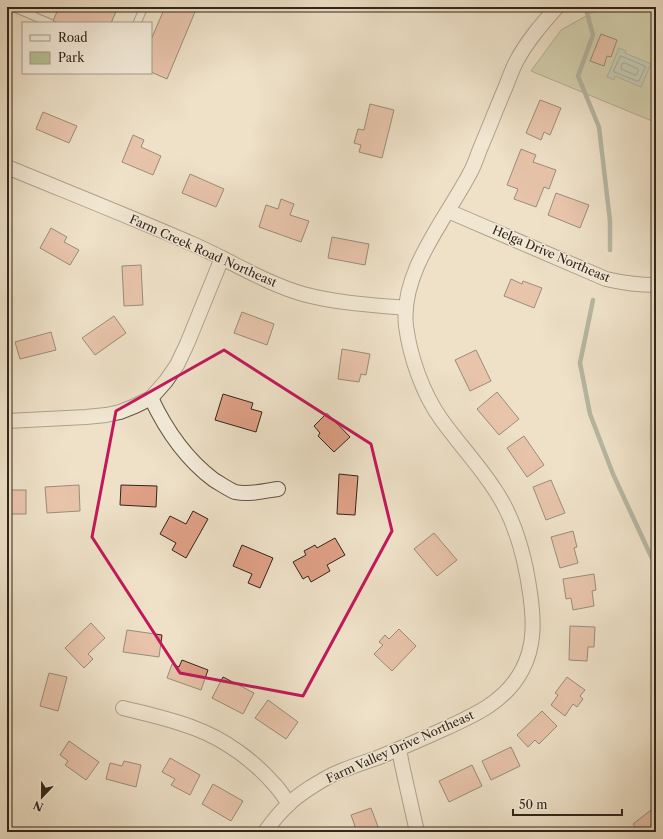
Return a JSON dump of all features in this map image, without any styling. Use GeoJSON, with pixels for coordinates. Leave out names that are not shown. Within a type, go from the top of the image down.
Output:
{"type":"FeatureCollection","features":[{"type":"Feature","properties":{"kind":"street","name":"Farm Valley Drive Northeast"},"geometry":{"type":"LineString","coordinates":[[265,832],[289,804],[307,790],[330,776],[400,749],[475,715],[492,704],[517,680],[530,653],[534,623],[532,604],[526,567],[516,530],[496,491],[477,464],[441,420],[423,388],[416,370],[410,347],[406,326],[406,308],[411,284],[420,262],[470,172],[516,62],[533,36],[557,7]]}},
{"type":"Feature","properties":{"kind":"street","name":"Farm Creek Road Northeast"},"geometry":{"type":"LineString","coordinates":[[7,167],[195,245],[283,287],[325,299],[406,308]]}},
{"type":"Feature","properties":{"kind":"street","name":"Helga Drive Northeast"},"geometry":{"type":"LineString","coordinates":[[448,211],[606,279],[620,283],[656,286]]}},
{"type":"Feature","properties":{"kind":"street"},"geometry":{"type":"LineString","coordinates":[[7,421],[106,415],[120,412],[151,398],[166,382],[187,344],[222,258]]}},
{"type":"Feature","properties":{"kind":"street"},"geometry":{"type":"LineString","coordinates":[[151,398],[158,412],[182,448],[208,476],[223,486],[236,492],[255,493],[278,489]]}},
{"type":"Feature","properties":{"kind":"street"},"geometry":{"type":"LineString","coordinates":[[123,708],[194,728],[214,737],[245,756],[261,770],[275,784],[289,804]]}},
{"type":"Feature","properties":{"kind":"street"},"geometry":{"type":"LineString","coordinates":[[400,749],[402,765],[417,832]]}},
{"type":"Feature","properties":{"kind":"lane"},"geometry":{"type":"LineString","coordinates":[[12,7],[48,22]]}},
{"type":"Feature","properties":{"kind":"lane"},"geometry":{"type":"LineString","coordinates":[[32,15],[35,7]]}},
{"type":"Feature","properties":{"kind":"lane"},"geometry":{"type":"LineString","coordinates":[[137,22],[144,7]]}},
{"type":"Feature","properties":{"kind":"highlighted area"},"geometry":{"type":"Polygon","coordinates":[[[224,350],[371,444],[392,531],[303,696],[180,673],[92,537],[116,411],[224,350]]]}},
{"type":"Feature","properties":{"kind":"green space"},"geometry":{"type":"Polygon","coordinates":[[[602,7],[656,7],[656,113],[652,121],[531,71],[561,30],[602,7]]]}},
{"type":"Feature","properties":{"kind":"water"},"geometry":{"type":"Polygon","coordinates":[[[619,48],[626,51],[625,53],[651,64],[641,87],[615,76],[614,80],[607,77],[619,48]]]}},
{"type":"Feature","properties":{"kind":"building"},"geometry":{"type":"Polygon","coordinates":[[[59,7],[118,7],[111,22],[53,21],[59,7]]]}},
{"type":"Feature","properties":{"kind":"building"},"geometry":{"type":"Polygon","coordinates":[[[165,7],[197,7],[167,79],[152,72],[152,38],[165,7]]]}},
{"type":"Feature","properties":{"kind":"building"},"geometry":{"type":"Polygon","coordinates":[[[601,34],[617,40],[611,57],[607,56],[604,66],[590,61],[601,34]]]}},
{"type":"Feature","properties":{"kind":"building"},"geometry":{"type":"Polygon","coordinates":[[[7,79],[11,81],[7,94],[7,79]]]}},
{"type":"Feature","properties":{"kind":"building"},"geometry":{"type":"Polygon","coordinates":[[[540,100],[561,108],[550,135],[544,132],[541,140],[526,133],[540,100]]]}},
{"type":"Feature","properties":{"kind":"building"},"geometry":{"type":"Polygon","coordinates":[[[370,104],[394,110],[382,158],[359,152],[361,145],[354,143],[358,129],[364,130],[370,104]]]}},
{"type":"Feature","properties":{"kind":"building"},"geometry":{"type":"Polygon","coordinates":[[[43,112],[77,126],[69,143],[36,129],[43,112]]]}},
{"type":"Feature","properties":{"kind":"building"},"geometry":{"type":"Polygon","coordinates":[[[133,135],[144,140],[141,147],[161,156],[153,175],[122,162],[133,135]]]}},
{"type":"Feature","properties":{"kind":"building"},"geometry":{"type":"Polygon","coordinates":[[[521,149],[536,155],[533,162],[556,170],[549,189],[544,187],[536,207],[514,199],[518,189],[507,185],[521,149]]]}},
{"type":"Feature","properties":{"kind":"building"},"geometry":{"type":"Polygon","coordinates":[[[190,174],[224,189],[216,207],[182,193],[190,174]]]}},
{"type":"Feature","properties":{"kind":"building"},"geometry":{"type":"Polygon","coordinates":[[[556,193],[589,205],[580,228],[548,215],[556,193]]]}},
{"type":"Feature","properties":{"kind":"building"},"geometry":{"type":"Polygon","coordinates":[[[281,199],[294,204],[290,215],[309,221],[301,242],[259,227],[266,205],[278,209],[281,199]]]}},
{"type":"Feature","properties":{"kind":"building"},"geometry":{"type":"Polygon","coordinates":[[[51,228],[67,237],[64,242],[79,250],[70,265],[40,248],[51,228]]]}},
{"type":"Feature","properties":{"kind":"building"},"geometry":{"type":"Polygon","coordinates":[[[7,229],[12,231],[7,242],[7,229]]]}},
{"type":"Feature","properties":{"kind":"building"},"geometry":{"type":"Polygon","coordinates":[[[332,237],[369,244],[365,265],[328,258],[332,237]]]}},
{"type":"Feature","properties":{"kind":"building"},"geometry":{"type":"Polygon","coordinates":[[[141,265],[143,305],[124,306],[122,266],[141,265]]]}},
{"type":"Feature","properties":{"kind":"building"},"geometry":{"type":"Polygon","coordinates":[[[511,279],[522,284],[523,281],[542,288],[534,308],[504,296],[511,279]]]}},
{"type":"Feature","properties":{"kind":"building"},"geometry":{"type":"Polygon","coordinates":[[[242,312],[274,324],[267,345],[234,333],[242,312]]]}},
{"type":"Feature","properties":{"kind":"building"},"geometry":{"type":"Polygon","coordinates":[[[114,316],[126,333],[95,355],[82,338],[114,316]]]}},
{"type":"Feature","properties":{"kind":"building"},"geometry":{"type":"Polygon","coordinates":[[[51,332],[56,350],[20,359],[15,342],[51,332]]]}},
{"type":"Feature","properties":{"kind":"building"},"geometry":{"type":"Polygon","coordinates":[[[342,349],[370,354],[366,375],[361,374],[359,382],[338,379],[342,349]]]}},
{"type":"Feature","properties":{"kind":"building"},"geometry":{"type":"Polygon","coordinates":[[[476,350],[491,381],[470,391],[455,360],[476,350]]]}},
{"type":"Feature","properties":{"kind":"building"},"geometry":{"type":"Polygon","coordinates":[[[497,392],[519,419],[499,435],[477,409],[497,392]]]}},
{"type":"Feature","properties":{"kind":"building"},"geometry":{"type":"Polygon","coordinates":[[[223,394],[253,403],[251,409],[262,412],[256,432],[215,420],[223,394]]]}},
{"type":"Feature","properties":{"kind":"building"},"geometry":{"type":"Polygon","coordinates":[[[327,413],[350,437],[334,452],[318,436],[320,433],[314,426],[327,413]]]}},
{"type":"Feature","properties":{"kind":"building"},"geometry":{"type":"Polygon","coordinates":[[[654,421],[656,421],[656,452],[655,452],[654,421]]]}},
{"type":"Feature","properties":{"kind":"building"},"geometry":{"type":"Polygon","coordinates":[[[524,436],[544,465],[527,477],[507,448],[524,436]]]}},
{"type":"Feature","properties":{"kind":"building"},"geometry":{"type":"Polygon","coordinates":[[[339,474],[358,476],[355,515],[337,514],[339,474]]]}},
{"type":"Feature","properties":{"kind":"building"},"geometry":{"type":"Polygon","coordinates":[[[551,480],[565,513],[546,520],[533,487],[551,480]]]}},
{"type":"Feature","properties":{"kind":"building"},"geometry":{"type":"Polygon","coordinates":[[[79,485],[80,511],[47,513],[45,487],[79,485]]]}},
{"type":"Feature","properties":{"kind":"building"},"geometry":{"type":"Polygon","coordinates":[[[121,485],[157,486],[156,507],[120,505],[121,485]]]}},
{"type":"Feature","properties":{"kind":"building"},"geometry":{"type":"Polygon","coordinates":[[[7,490],[26,490],[26,514],[7,514],[7,490]]]}},
{"type":"Feature","properties":{"kind":"building"},"geometry":{"type":"Polygon","coordinates":[[[193,511],[208,519],[186,558],[172,550],[176,543],[160,534],[170,516],[186,524],[193,511]]]}},
{"type":"Feature","properties":{"kind":"building"},"geometry":{"type":"Polygon","coordinates":[[[573,531],[577,547],[574,548],[578,563],[560,568],[551,537],[573,531]]]}},
{"type":"Feature","properties":{"kind":"building"},"geometry":{"type":"Polygon","coordinates":[[[434,533],[457,560],[437,576],[414,549],[434,533]]]}},
{"type":"Feature","properties":{"kind":"building"},"geometry":{"type":"Polygon","coordinates":[[[335,538],[345,555],[327,565],[330,571],[311,582],[308,576],[303,579],[293,562],[306,555],[304,551],[315,545],[317,548],[335,538]]]}},
{"type":"Feature","properties":{"kind":"building"},"geometry":{"type":"Polygon","coordinates":[[[242,545],[273,558],[260,588],[248,583],[252,574],[233,566],[242,545]]]}},
{"type":"Feature","properties":{"kind":"building"},"geometry":{"type":"Polygon","coordinates":[[[594,574],[596,590],[592,591],[594,606],[573,610],[571,598],[566,599],[563,579],[594,574]]]}},
{"type":"Feature","properties":{"kind":"building"},"geometry":{"type":"Polygon","coordinates":[[[91,623],[105,638],[88,654],[93,659],[84,668],[65,648],[91,623]]]}},
{"type":"Feature","properties":{"kind":"building"},"geometry":{"type":"Polygon","coordinates":[[[570,626],[595,627],[594,647],[588,647],[587,661],[569,660],[570,626]]]}},
{"type":"Feature","properties":{"kind":"building"},"geometry":{"type":"Polygon","coordinates":[[[399,629],[416,646],[392,671],[374,654],[383,645],[379,642],[385,635],[389,639],[399,629]]]}},
{"type":"Feature","properties":{"kind":"building"},"geometry":{"type":"Polygon","coordinates":[[[127,630],[162,635],[159,657],[123,652],[127,630]]]}},
{"type":"Feature","properties":{"kind":"building"},"geometry":{"type":"Polygon","coordinates":[[[182,660],[208,670],[201,690],[167,678],[172,664],[179,667],[182,660]]]}},
{"type":"Feature","properties":{"kind":"building"},"geometry":{"type":"Polygon","coordinates":[[[49,673],[67,677],[58,711],[40,706],[49,673]]]}},
{"type":"Feature","properties":{"kind":"building"},"geometry":{"type":"Polygon","coordinates":[[[223,677],[254,693],[243,714],[212,698],[223,677]]]}},
{"type":"Feature","properties":{"kind":"building"},"geometry":{"type":"Polygon","coordinates":[[[567,677],[585,690],[580,696],[583,699],[577,707],[573,704],[565,716],[551,705],[558,695],[555,693],[567,677]]]}},
{"type":"Feature","properties":{"kind":"building"},"geometry":{"type":"Polygon","coordinates":[[[268,700],[298,722],[286,739],[255,718],[268,700]]]}},
{"type":"Feature","properties":{"kind":"building"},"geometry":{"type":"Polygon","coordinates":[[[542,711],[557,726],[539,744],[535,740],[528,747],[517,735],[542,711]]]}},
{"type":"Feature","properties":{"kind":"building"},"geometry":{"type":"Polygon","coordinates":[[[69,741],[99,762],[86,780],[65,765],[68,761],[60,755],[69,741]]]}},
{"type":"Feature","properties":{"kind":"building"},"geometry":{"type":"Polygon","coordinates":[[[511,747],[520,766],[491,780],[482,761],[511,747]]]}},
{"type":"Feature","properties":{"kind":"building"},"geometry":{"type":"Polygon","coordinates":[[[170,758],[200,775],[190,795],[171,785],[175,779],[162,772],[170,758]]]}},
{"type":"Feature","properties":{"kind":"building"},"geometry":{"type":"Polygon","coordinates":[[[124,761],[141,765],[136,787],[106,779],[110,763],[122,766],[124,761]]]}},
{"type":"Feature","properties":{"kind":"building"},"geometry":{"type":"Polygon","coordinates":[[[472,765],[482,786],[449,802],[439,781],[472,765]]]}},
{"type":"Feature","properties":{"kind":"building"},"geometry":{"type":"Polygon","coordinates":[[[213,784],[243,801],[231,821],[202,804],[213,784]]]}},
{"type":"Feature","properties":{"kind":"building"},"geometry":{"type":"Polygon","coordinates":[[[655,807],[656,832],[635,832],[637,830],[633,824],[655,807]]]}},
{"type":"Feature","properties":{"kind":"building"},"geometry":{"type":"Polygon","coordinates":[[[371,808],[380,832],[357,832],[351,815],[371,808]]]}},
{"type":"Feature","properties":{"kind":"waterway"},"geometry":{"type":"LineString","coordinates":[[587,13],[593,35],[578,76],[599,127],[610,221],[610,250]]}},
{"type":"Feature","properties":{"kind":"waterway"},"geometry":{"type":"LineString","coordinates":[[593,300],[580,363],[590,414],[613,474],[656,567]]}}]}
